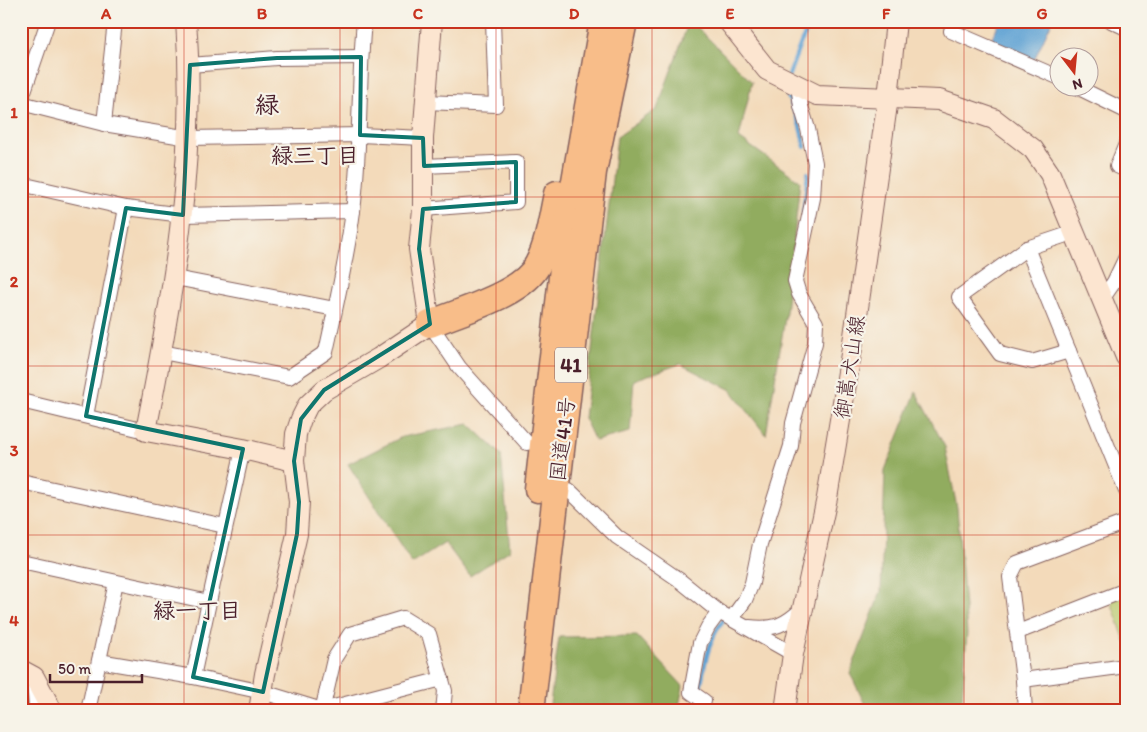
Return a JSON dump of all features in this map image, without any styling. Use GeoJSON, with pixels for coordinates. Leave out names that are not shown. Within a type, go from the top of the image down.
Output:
{"type":"FeatureCollection","features":[{"type":"Feature","properties":{"kind":"highway"},"geometry":{"type":"LineString","coordinates":[[430,324],[516,288],[532,275],[539,263],[547,236],[580,93],[609,25]]}},
{"type":"Feature","properties":{"kind":"highway","name":"国道41号"},"geometry":{"type":"LineString","coordinates":[[513,711],[569,215],[609,25]]}},
{"type":"Feature","properties":{"kind":"highway","name":"国道41号"},"geometry":{"type":"LineString","coordinates":[[531,711],[609,25]]}},
{"type":"Feature","properties":{"kind":"street"},"geometry":{"type":"LineString","coordinates":[[48,21],[21,101],[104,124],[189,138],[360,135],[423,138]]}},
{"type":"Feature","properties":{"kind":"street"},"geometry":{"type":"LineString","coordinates":[[104,124],[115,21]]}},
{"type":"Feature","properties":{"kind":"street"},"geometry":{"type":"LineString","coordinates":[[146,431],[175,278],[183,215],[189,138],[190,65],[186,21]]}},
{"type":"Feature","properties":{"kind":"street"},"geometry":{"type":"LineString","coordinates":[[162,352],[289,377],[326,352],[353,211],[360,135],[361,57],[364,21]]}},
{"type":"Feature","properties":{"kind":"street"},"geometry":{"type":"LineString","coordinates":[[432,21],[423,138],[423,209],[419,249],[430,324],[458,367],[528,443]]}},
{"type":"Feature","properties":{"kind":"street"},"geometry":{"type":"LineString","coordinates":[[426,102],[496,105],[493,21]]}},
{"type":"Feature","properties":{"kind":"street"},"geometry":{"type":"LineString","coordinates":[[728,21],[767,70],[817,94],[939,100],[994,119],[1033,149],[1050,174],[1126,357]]}},
{"type":"Feature","properties":{"kind":"street","name":"御嵩犬山線"},"geometry":{"type":"LineString","coordinates":[[785,711],[793,654],[827,498],[847,382],[888,98],[896,21]]}},
{"type":"Feature","properties":{"kind":"street"},"geometry":{"type":"LineString","coordinates":[[955,21],[950,31],[1050,74]]}},
{"type":"Feature","properties":{"kind":"street"},"geometry":{"type":"LineString","coordinates":[[1111,21],[1126,28]]}},
{"type":"Feature","properties":{"kind":"street"},"geometry":{"type":"LineString","coordinates":[[190,65],[277,58],[361,57]]}},
{"type":"Feature","properties":{"kind":"street"},"geometry":{"type":"LineString","coordinates":[[732,618],[745,600],[752,583],[760,544],[791,446],[793,423],[815,343],[816,323],[799,294],[795,281],[813,198],[815,163],[801,106],[798,85]]}},
{"type":"Feature","properties":{"kind":"street"},"geometry":{"type":"LineString","coordinates":[[1099,98],[1126,111]]}},
{"type":"Feature","properties":{"kind":"street"},"geometry":{"type":"LineString","coordinates":[[1126,144],[1117,166],[1126,170]]}},
{"type":"Feature","properties":{"kind":"street"},"geometry":{"type":"LineString","coordinates":[[423,209],[516,202],[516,162],[424,166]]}},
{"type":"Feature","properties":{"kind":"street"},"geometry":{"type":"LineString","coordinates":[[21,184],[126,208],[183,215],[353,211]]}},
{"type":"Feature","properties":{"kind":"street"},"geometry":{"type":"LineString","coordinates":[[86,416],[126,208]]}},
{"type":"Feature","properties":{"kind":"street"},"geometry":{"type":"LineString","coordinates":[[1069,351],[1032,362],[1000,354],[959,297],[1028,248],[1075,232]]}},
{"type":"Feature","properties":{"kind":"street"},"geometry":{"type":"LineString","coordinates":[[1028,248],[1126,490]]}},
{"type":"Feature","properties":{"kind":"street"},"geometry":{"type":"LineString","coordinates":[[1102,298],[1114,282],[1126,257]]}},
{"type":"Feature","properties":{"kind":"street"},"geometry":{"type":"LineString","coordinates":[[175,278],[335,309]]}},
{"type":"Feature","properties":{"kind":"street"},"geometry":{"type":"LineString","coordinates":[[261,701],[265,674],[297,534],[299,502],[294,461],[296,434],[308,405],[324,390],[379,358],[430,324]]}},
{"type":"Feature","properties":{"kind":"street"},"geometry":{"type":"LineString","coordinates":[[21,401],[146,431],[243,449],[294,461]]}},
{"type":"Feature","properties":{"kind":"street"},"geometry":{"type":"LineString","coordinates":[[193,677],[243,449]]}},
{"type":"Feature","properties":{"kind":"street"},"geometry":{"type":"LineString","coordinates":[[21,482],[225,526]]}},
{"type":"Feature","properties":{"kind":"street"},"geometry":{"type":"LineString","coordinates":[[569,490],[617,537],[678,579],[719,612],[793,654]]}},
{"type":"Feature","properties":{"kind":"street"},"geometry":{"type":"LineString","coordinates":[[1025,711],[1018,632],[1010,577],[1017,563],[1126,522]]}},
{"type":"Feature","properties":{"kind":"street"},"geometry":{"type":"LineString","coordinates":[[21,561],[209,602]]}},
{"type":"Feature","properties":{"kind":"street"},"geometry":{"type":"LineString","coordinates":[[88,711],[116,582]]}},
{"type":"Feature","properties":{"kind":"street"},"geometry":{"type":"LineString","coordinates":[[1018,632],[1126,590]]}},
{"type":"Feature","properties":{"kind":"street"},"geometry":{"type":"LineString","coordinates":[[746,626],[765,629],[776,626],[790,620],[804,607]]}},
{"type":"Feature","properties":{"kind":"street"},"geometry":{"type":"LineString","coordinates":[[701,711],[704,701],[691,692],[700,643],[708,627],[719,612]]}},
{"type":"Feature","properties":{"kind":"street"},"geometry":{"type":"LineString","coordinates":[[322,710],[334,659],[350,634],[403,618],[429,634],[445,690],[443,711]]}},
{"type":"Feature","properties":{"kind":"street"},"geometry":{"type":"LineString","coordinates":[[99,661],[193,677],[261,701],[322,710],[442,679]]}},
{"type":"Feature","properties":{"kind":"street"},"geometry":{"type":"LineString","coordinates":[[1023,680],[1126,666]]}},
{"type":"Feature","properties":{"kind":"street"},"geometry":{"type":"LineString","coordinates":[[27,674],[38,711]]}},
{"type":"Feature","properties":{"kind":"street"},"geometry":{"type":"LineString","coordinates":[[27,674],[39,684],[52,711]]}},
{"type":"Feature","properties":{"kind":"highlighted area"},"geometry":{"type":"Polygon","coordinates":[[[361,57],[360,135],[423,138],[424,166],[516,162],[516,202],[423,209],[419,249],[430,324],[324,390],[301,419],[294,461],[299,502],[297,534],[263,692],[193,677],[243,449],[86,416],[126,208],[183,215],[190,65],[277,58],[361,57]]]}},
{"type":"Feature","properties":{"kind":"green space"},"geometry":{"type":"Polygon","coordinates":[[[689,21],[752,82],[739,138],[800,181],[786,312],[766,435],[731,390],[680,364],[634,380],[630,432],[595,441],[584,418],[617,137],[657,109],[689,21]]]}},
{"type":"Feature","properties":{"kind":"green space"},"geometry":{"type":"Polygon","coordinates":[[[916,392],[945,447],[957,508],[967,633],[961,711],[868,711],[850,673],[881,591],[885,470],[916,392]]]}},
{"type":"Feature","properties":{"kind":"green space"},"geometry":{"type":"Polygon","coordinates":[[[469,424],[501,454],[510,550],[470,576],[445,543],[412,564],[348,464],[402,437],[469,424]]]}},
{"type":"Feature","properties":{"kind":"green space"},"geometry":{"type":"Polygon","coordinates":[[[1126,590],[1126,644],[1109,596],[1126,590]]]}},
{"type":"Feature","properties":{"kind":"green space"},"geometry":{"type":"Polygon","coordinates":[[[637,636],[683,686],[678,711],[549,711],[559,637],[637,636]]]}},
{"type":"Feature","properties":{"kind":"water"},"geometry":{"type":"Polygon","coordinates":[[[1000,21],[1052,21],[1034,60],[991,40],[1000,21]]]}},
{"type":"Feature","properties":{"kind":"waterway"},"geometry":{"type":"LineString","coordinates":[[789,75],[801,42],[809,27],[797,21]]}},
{"type":"Feature","properties":{"kind":"waterway"},"geometry":{"type":"LineString","coordinates":[[787,87],[787,94],[799,123],[805,147]]}},
{"type":"Feature","properties":{"kind":"waterway"},"geometry":{"type":"LineString","coordinates":[[803,213],[808,173]]}},
{"type":"Feature","properties":{"kind":"waterway"},"geometry":{"type":"LineString","coordinates":[[699,694],[710,645],[724,619]]}},
{"type":"Feature","properties":{"kind":"district","name":"緑"},"geometry":{"type":"Point","coordinates":[267,104]}},
{"type":"Feature","properties":{"kind":"district","name":"緑三丁目"},"geometry":{"type":"Point","coordinates":[315,155]}},
{"type":"Feature","properties":{"kind":"district","name":"緑一丁目"},"geometry":{"type":"Point","coordinates":[197,610]}}]}
